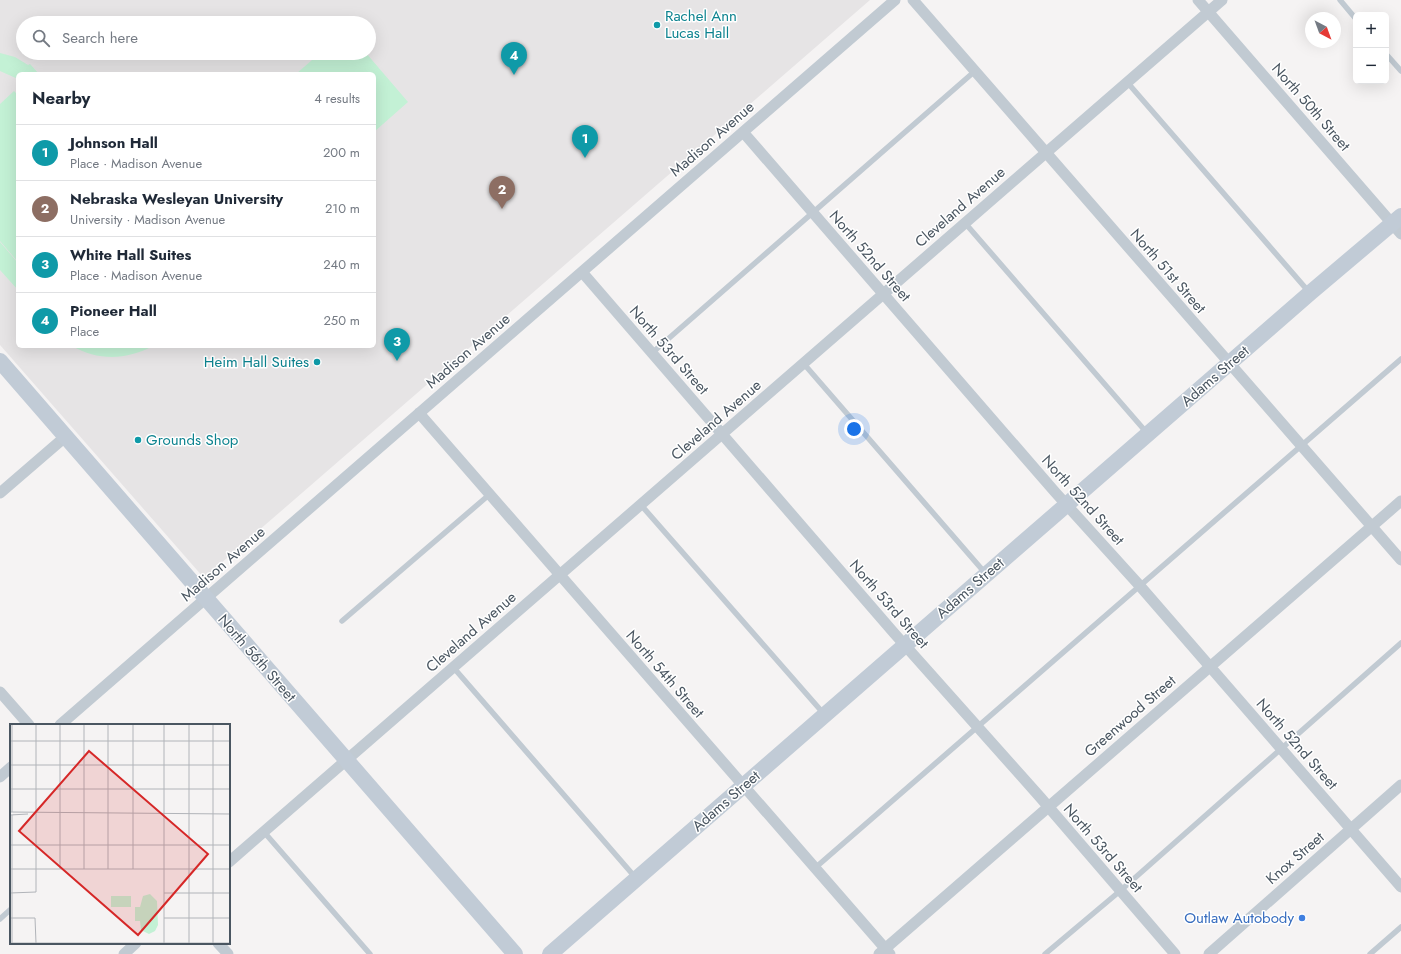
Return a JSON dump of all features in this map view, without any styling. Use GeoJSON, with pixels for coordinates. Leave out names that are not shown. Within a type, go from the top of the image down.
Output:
{"type":"FeatureCollection","features":[{"type":"Feature","properties":{"kind":"main road","name":"Adams Street"},"geometry":{"type":"LineString","coordinates":[[550,954],[1310,293],[1399,221]]}},
{"type":"Feature","properties":{"kind":"main road","name":"North 56th Street"},"geometry":{"type":"LineString","coordinates":[[0,361],[515,954]]}},
{"type":"Feature","properties":{"kind":"street","name":"Madison Avenue"},"geometry":{"type":"LineString","coordinates":[[61,724],[895,0]]}},
{"type":"Feature","properties":{"kind":"street","name":"North 51st Street"},"geometry":{"type":"LineString","coordinates":[[913,0],[1401,560]]}},
{"type":"Feature","properties":{"kind":"street","name":"North 50th Street"},"geometry":{"type":"LineString","coordinates":[[1198,0],[1399,221]]}},
{"type":"Feature","properties":{"kind":"street","name":"Cleveland Avenue"},"geometry":{"type":"LineString","coordinates":[[230,861],[1222,0]]}},
{"type":"Feature","properties":{"kind":"street","name":"North 52nd Street"},"geometry":{"type":"LineString","coordinates":[[743,132],[1401,887]]}},
{"type":"Feature","properties":{"kind":"street","name":"North 53rd Street"},"geometry":{"type":"LineString","coordinates":[[582,272],[1175,954]]}},
{"type":"Feature","properties":{"kind":"street","name":"North 54th Street"},"geometry":{"type":"LineString","coordinates":[[419,413],[815,868],[885,952]]}},
{"type":"Feature","properties":{"kind":"street"},"geometry":{"type":"LineString","coordinates":[[0,493],[65,436]]}},
{"type":"Feature","properties":{"kind":"street","name":"Greenwood Street"},"geometry":{"type":"LineString","coordinates":[[885,952],[1048,807],[1401,501]]}},
{"type":"Feature","properties":{"kind":"street"},"geometry":{"type":"LineString","coordinates":[[0,692],[28,724]]}},
{"type":"Feature","properties":{"kind":"street"},"geometry":{"type":"LineString","coordinates":[[0,777],[10,769]]}},
{"type":"Feature","properties":{"kind":"street","name":"Knox Street"},"geometry":{"type":"LineString","coordinates":[[1208,954],[1401,785]]}},
{"type":"Feature","properties":{"kind":"street"},"geometry":{"type":"LineString","coordinates":[[124,954],[135,944]]}},
{"type":"Feature","properties":{"kind":"street"},"geometry":{"type":"LineString","coordinates":[[219,944],[228,954]]}},
{"type":"Feature","properties":{"kind":"lane"},"geometry":{"type":"LineString","coordinates":[[1340,0],[1353,15]]}},
{"type":"Feature","properties":{"kind":"lane"},"geometry":{"type":"LineString","coordinates":[[1389,57],[1401,71]]}},
{"type":"Feature","properties":{"kind":"lane"},"geometry":{"type":"LineString","coordinates":[[652,354],[975,71]]}},
{"type":"Feature","properties":{"kind":"lane"},"geometry":{"type":"LineString","coordinates":[[1127,82],[1310,293]]}},
{"type":"Feature","properties":{"kind":"lane"},"geometry":{"type":"LineString","coordinates":[[965,223],[1148,434]]}},
{"type":"Feature","properties":{"kind":"lane"},"geometry":{"type":"LineString","coordinates":[[815,868],[1401,359]]}},
{"type":"Feature","properties":{"kind":"lane"},"geometry":{"type":"LineString","coordinates":[[804,364],[986,575]]}},
{"type":"Feature","properties":{"kind":"lane"},"geometry":{"type":"LineString","coordinates":[[342,621],[490,494]]}},
{"type":"Feature","properties":{"kind":"lane"},"geometry":{"type":"LineString","coordinates":[[641,505],[825,715]]}},
{"type":"Feature","properties":{"kind":"lane"},"geometry":{"type":"LineString","coordinates":[[1045,954],[1120,891],[1280,748],[1401,643]]}},
{"type":"Feature","properties":{"kind":"lane"},"geometry":{"type":"LineString","coordinates":[[453,667],[636,878]]}},
{"type":"Feature","properties":{"kind":"lane"},"geometry":{"type":"LineString","coordinates":[[264,831],[370,954]]}},
{"type":"Feature","properties":{"kind":"lane"},"geometry":{"type":"LineString","coordinates":[[0,919],[10,910]]}},
{"type":"Feature","properties":{"kind":"lane"},"geometry":{"type":"LineString","coordinates":[[1370,954],[1401,927]]}},
{"type":"Feature","properties":{"kind":"shaded area"},"geometry":{"type":"Polygon","coordinates":[[[0,0],[870,0],[204,578],[0,345],[0,0]]]}},
{"type":"Feature","properties":{"kind":"green space"},"geometry":{"type":"Polygon","coordinates":[[[0,53],[15,57],[16,60],[20,60],[28,65],[30,64],[37,72],[16,72],[16,78],[0,71],[0,53]]]}},
{"type":"Feature","properties":{"kind":"green space"},"geometry":{"type":"Polygon","coordinates":[[[312,60],[372,60],[408,102],[376,130],[376,72],[298,72],[312,60]]]}},
{"type":"Feature","properties":{"kind":"green space"},"geometry":{"type":"Polygon","coordinates":[[[14,91],[16,93],[16,260],[0,241],[0,104],[14,91]]]}},
{"type":"Feature","properties":{"kind":"green space"},"geometry":{"type":"Polygon","coordinates":[[[0,242],[16,261],[16,288],[0,270],[0,242]]]}},
{"type":"Feature","properties":{"kind":"green space"},"geometry":{"type":"Polygon","coordinates":[[[76,348],[149,348],[133,354],[112,357],[82,351],[76,348]]]}},
{"type":"Feature","properties":{"kind":"place","name":"Rachel Ann Lucas Hall"},"geometry":{"type":"Point","coordinates":[657,25]}},
{"type":"Feature","properties":{"kind":"place","name":"Pioneer Hall"},"geometry":{"type":"Point","coordinates":[514,75]}},
{"type":"Feature","properties":{"kind":"place","name":"Johnson Hall"},"geometry":{"type":"Point","coordinates":[585,158]}},
{"type":"Feature","properties":{"kind":"place","name":"Nebraska Wesleyan University"},"geometry":{"type":"Point","coordinates":[502,209]}},
{"type":"Feature","properties":{"kind":"place","name":"White Hall Suites"},"geometry":{"type":"Point","coordinates":[397,361]}},
{"type":"Feature","properties":{"kind":"place","name":"Heim Hall Suites"},"geometry":{"type":"Point","coordinates":[317,362]}},
{"type":"Feature","properties":{"kind":"place","name":"Grounds Shop"},"geometry":{"type":"Point","coordinates":[138,440]}},
{"type":"Feature","properties":{"kind":"place","name":"Outlaw Autobody"},"geometry":{"type":"Point","coordinates":[1302,918]}}]}
